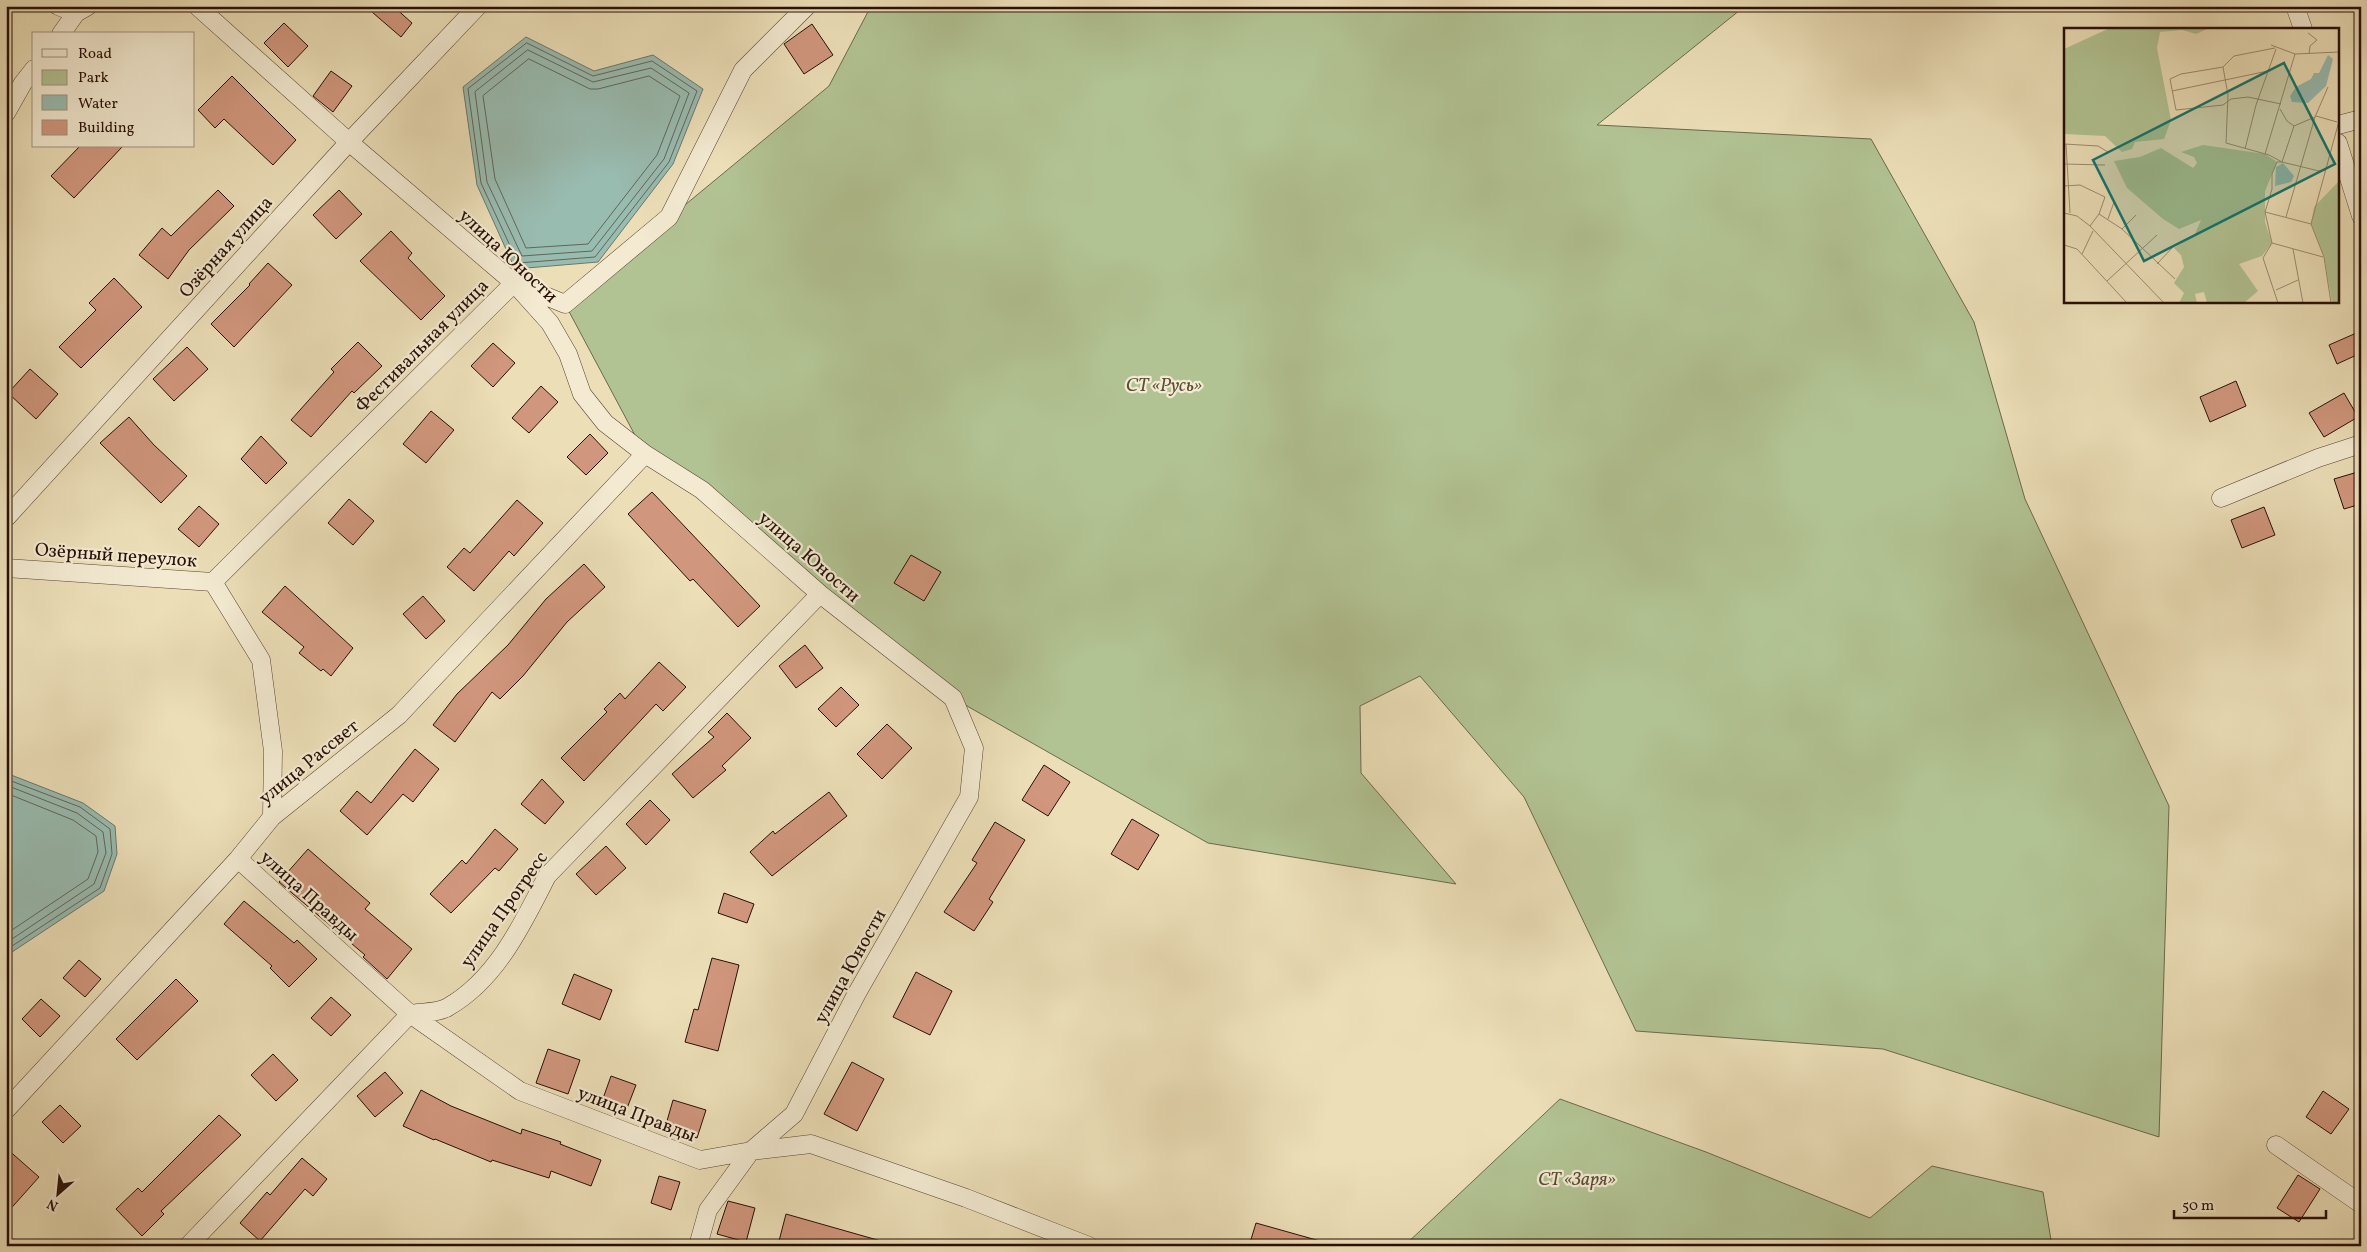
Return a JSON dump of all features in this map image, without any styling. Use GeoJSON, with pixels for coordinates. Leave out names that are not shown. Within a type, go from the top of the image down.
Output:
{"type":"FeatureCollection","features":[{"type":"Feature","properties":{"kind":"street"},"geometry":{"type":"LineString","coordinates":[[58,6],[82,10]]}},
{"type":"Feature","properties":{"kind":"street","name":"улица Юности"},"geometry":{"type":"LineString","coordinates":[[197,6],[349,142],[514,283],[550,322],[568,354],[582,394],[605,423],[645,454],[702,490],[820,594],[953,698],[974,748],[969,797],[856,994],[794,1114],[751,1151],[708,1210],[698,1246]]}},
{"type":"Feature","properties":{"kind":"street","name":"Озёрная улица"},"geometry":{"type":"LineString","coordinates":[[6,518],[349,142],[478,6]]}},
{"type":"Feature","properties":{"kind":"street","name":"Фестивальная улица"},"geometry":{"type":"LineString","coordinates":[[213,582],[514,283],[564,304],[669,217],[743,70],[808,6]]}},
{"type":"Feature","properties":{"kind":"street"},"geometry":{"type":"LineString","coordinates":[[2296,6],[2302,28]]}},
{"type":"Feature","properties":{"kind":"street"},"geometry":{"type":"LineString","coordinates":[[63,32],[82,10]]}},
{"type":"Feature","properties":{"kind":"street"},"geometry":{"type":"LineString","coordinates":[[6,113],[23,82],[32,71]]}},
{"type":"Feature","properties":{"kind":"street"},"geometry":{"type":"LineString","coordinates":[[2340,124],[2361,118]]}},
{"type":"Feature","properties":{"kind":"street"},"geometry":{"type":"LineString","coordinates":[[2340,149],[2361,216]]}},
{"type":"Feature","properties":{"kind":"street"},"geometry":{"type":"LineString","coordinates":[[2222,498],[2318,458],[2361,444]]}},
{"type":"Feature","properties":{"kind":"street","name":"улица Рассвет"},"geometry":{"type":"LineString","coordinates":[[6,1110],[238,859],[272,817],[399,715],[645,454]]}},
{"type":"Feature","properties":{"kind":"street","name":"Озёрный переулок"},"geometry":{"type":"LineString","coordinates":[[6,568],[213,582],[261,660],[273,751],[272,817]]}},
{"type":"Feature","properties":{"kind":"street","name":"улица Прогресс"},"geometry":{"type":"LineString","coordinates":[[410,1014],[447,1008],[486,977],[521,927],[547,876],[820,594]]}},
{"type":"Feature","properties":{"kind":"street","name":"улица Правды"},"geometry":{"type":"LineString","coordinates":[[238,859],[410,1014],[520,1091],[700,1160],[751,1151],[811,1144],[966,1198],[1089,1246]]}},
{"type":"Feature","properties":{"kind":"street"},"geometry":{"type":"LineString","coordinates":[[188,1246],[410,1014]]}},
{"type":"Feature","properties":{"kind":"street"},"geometry":{"type":"LineString","coordinates":[[2276,1146],[2361,1204]]}},
{"type":"Feature","properties":{"kind":"green space","name":"СТ «Русь»"},"geometry":{"type":"Polygon","coordinates":[[[871,6],[1745,6],[1597,125],[1871,139],[1974,322],[2025,499],[2169,806],[2159,1137],[1883,1049],[1636,1031],[1524,797],[1420,676],[1360,706],[1361,773],[1456,884],[1208,843],[953,698],[645,454],[565,304],[829,86],[871,6]]]}},
{"type":"Feature","properties":{"kind":"green space","name":"СТ «Заря»"},"geometry":{"type":"Polygon","coordinates":[[[1560,1099],[1706,1152],[1870,1218],[1932,1166],[2043,1192],[2052,1246],[1404,1246],[1560,1099]]]}},
{"type":"Feature","properties":{"kind":"water"},"geometry":{"type":"Polygon","coordinates":[[[526,37],[594,71],[653,55],[703,89],[673,164],[598,262],[515,269],[477,185],[463,87],[526,37]]]}},
{"type":"Feature","properties":{"kind":"water"},"geometry":{"type":"Polygon","coordinates":[[[6,773],[83,803],[115,826],[117,854],[104,891],[6,956],[6,773]]]}},
{"type":"Feature","properties":{"kind":"building"},"geometry":{"type":"Polygon","coordinates":[[[365,6],[393,6],[412,23],[401,37],[365,6]]]}},
{"type":"Feature","properties":{"kind":"building"},"geometry":{"type":"Polygon","coordinates":[[[284,23],[308,46],[288,67],[264,43],[284,23]]]}},
{"type":"Feature","properties":{"kind":"building"},"geometry":{"type":"Polygon","coordinates":[[[812,24],[833,55],[804,74],[784,44],[812,24]]]}},
{"type":"Feature","properties":{"kind":"building"},"geometry":{"type":"Polygon","coordinates":[[[331,71],[352,86],[333,112],[313,96],[331,71]]]}},
{"type":"Feature","properties":{"kind":"building"},"geometry":{"type":"Polygon","coordinates":[[[232,76],[296,140],[273,165],[224,119],[215,128],[198,110],[232,76]]]}},
{"type":"Feature","properties":{"kind":"building"},"geometry":{"type":"Polygon","coordinates":[[[78,148],[121,148],[74,198],[51,176],[78,148]]]}},
{"type":"Feature","properties":{"kind":"building"},"geometry":{"type":"Polygon","coordinates":[[[218,190],[234,206],[189,250],[168,279],[139,255],[162,228],[171,236],[218,190]]]}},
{"type":"Feature","properties":{"kind":"building"},"geometry":{"type":"Polygon","coordinates":[[[339,190],[362,214],[336,239],[313,215],[339,190]]]}},
{"type":"Feature","properties":{"kind":"building"},"geometry":{"type":"Polygon","coordinates":[[[391,231],[412,253],[408,258],[445,296],[421,320],[360,261],[391,231]]]}},
{"type":"Feature","properties":{"kind":"building"},"geometry":{"type":"Polygon","coordinates":[[[268,263],[292,285],[234,347],[211,324],[250,285],[268,263]]]}},
{"type":"Feature","properties":{"kind":"building"},"geometry":{"type":"Polygon","coordinates":[[[114,278],[142,307],[81,368],[59,347],[96,310],[89,303],[114,278]]]}},
{"type":"Feature","properties":{"kind":"building"},"geometry":{"type":"Polygon","coordinates":[[[2361,331],[2361,353],[2337,364],[2329,345],[2361,331]]]}},
{"type":"Feature","properties":{"kind":"building"},"geometry":{"type":"Polygon","coordinates":[[[358,342],[382,366],[354,393],[352,391],[311,437],[291,420],[334,372],[331,369],[358,342]]]}},
{"type":"Feature","properties":{"kind":"building"},"geometry":{"type":"Polygon","coordinates":[[[493,343],[515,363],[493,387],[471,366],[493,343]]]}},
{"type":"Feature","properties":{"kind":"building"},"geometry":{"type":"Polygon","coordinates":[[[187,347],[208,369],[174,401],[153,379],[187,347]]]}},
{"type":"Feature","properties":{"kind":"building"},"geometry":{"type":"Polygon","coordinates":[[[30,369],[58,394],[36,419],[8,393],[30,369]]]}},
{"type":"Feature","properties":{"kind":"building"},"geometry":{"type":"Polygon","coordinates":[[[2236,381],[2246,406],[2210,422],[2200,397],[2236,381]]]}},
{"type":"Feature","properties":{"kind":"building"},"geometry":{"type":"Polygon","coordinates":[[[541,386],[558,402],[529,433],[512,418],[541,386]]]}},
{"type":"Feature","properties":{"kind":"building"},"geometry":{"type":"Polygon","coordinates":[[[2344,393],[2358,417],[2324,437],[2309,413],[2344,393]]]}},
{"type":"Feature","properties":{"kind":"building"},"geometry":{"type":"Polygon","coordinates":[[[431,411],[454,430],[426,463],[403,444],[431,411]]]}},
{"type":"Feature","properties":{"kind":"building"},"geometry":{"type":"Polygon","coordinates":[[[129,417],[154,445],[187,476],[161,503],[100,443],[129,417]]]}},
{"type":"Feature","properties":{"kind":"building"},"geometry":{"type":"Polygon","coordinates":[[[590,434],[608,453],[586,475],[567,457],[590,434]]]}},
{"type":"Feature","properties":{"kind":"building"},"geometry":{"type":"Polygon","coordinates":[[[261,436],[287,463],[266,484],[241,459],[261,436]]]}},
{"type":"Feature","properties":{"kind":"building"},"geometry":{"type":"Polygon","coordinates":[[[2361,471],[2361,504],[2344,509],[2334,479],[2361,471]]]}},
{"type":"Feature","properties":{"kind":"building"},"geometry":{"type":"Polygon","coordinates":[[[652,492],[760,606],[738,627],[693,579],[690,581],[628,514],[652,492]]]}},
{"type":"Feature","properties":{"kind":"building"},"geometry":{"type":"Polygon","coordinates":[[[349,499],[374,521],[353,545],[328,523],[349,499]]]}},
{"type":"Feature","properties":{"kind":"building"},"geometry":{"type":"Polygon","coordinates":[[[517,500],[543,523],[514,556],[509,551],[474,591],[447,567],[464,548],[470,553],[517,500]]]}},
{"type":"Feature","properties":{"kind":"building"},"geometry":{"type":"Polygon","coordinates":[[[199,506],[219,524],[199,547],[178,529],[199,506]]]}},
{"type":"Feature","properties":{"kind":"building"},"geometry":{"type":"Polygon","coordinates":[[[2264,507],[2275,535],[2242,548],[2231,520],[2264,507]]]}},
{"type":"Feature","properties":{"kind":"building"},"geometry":{"type":"Polygon","coordinates":[[[911,555],[941,572],[924,601],[894,583],[911,555]]]}},
{"type":"Feature","properties":{"kind":"building"},"geometry":{"type":"Polygon","coordinates":[[[584,564],[605,587],[567,622],[523,676],[500,699],[492,692],[455,742],[433,725],[457,694],[508,645],[546,599],[584,564]]]}},
{"type":"Feature","properties":{"kind":"building"},"geometry":{"type":"Polygon","coordinates":[[[285,586],[353,648],[331,676],[323,669],[321,671],[299,653],[304,647],[262,612],[285,586]]]}},
{"type":"Feature","properties":{"kind":"building"},"geometry":{"type":"Polygon","coordinates":[[[423,596],[445,621],[426,639],[403,614],[423,596]]]}},
{"type":"Feature","properties":{"kind":"building"},"geometry":{"type":"Polygon","coordinates":[[[805,645],[823,668],[796,688],[779,666],[805,645]]]}},
{"type":"Feature","properties":{"kind":"building"},"geometry":{"type":"Polygon","coordinates":[[[659,662],[686,687],[663,711],[656,704],[584,781],[561,758],[607,712],[604,709],[620,693],[625,699],[659,662]]]}},
{"type":"Feature","properties":{"kind":"building"},"geometry":{"type":"Polygon","coordinates":[[[841,687],[859,705],[836,727],[818,709],[841,687]]]}},
{"type":"Feature","properties":{"kind":"building"},"geometry":{"type":"Polygon","coordinates":[[[727,713],[751,738],[722,766],[726,770],[693,798],[672,774],[714,737],[708,732],[727,713]]]}},
{"type":"Feature","properties":{"kind":"building"},"geometry":{"type":"Polygon","coordinates":[[[887,724],[912,748],[882,779],[857,754],[887,724]]]}},
{"type":"Feature","properties":{"kind":"building"},"geometry":{"type":"Polygon","coordinates":[[[415,749],[439,769],[413,802],[403,794],[367,835],[340,811],[357,791],[371,803],[415,749]]]}},
{"type":"Feature","properties":{"kind":"building"},"geometry":{"type":"Polygon","coordinates":[[[1044,765],[1070,782],[1048,816],[1022,800],[1044,765]]]}},
{"type":"Feature","properties":{"kind":"building"},"geometry":{"type":"Polygon","coordinates":[[[542,779],[564,802],[545,824],[521,804],[542,779]]]}},
{"type":"Feature","properties":{"kind":"building"},"geometry":{"type":"Polygon","coordinates":[[[829,792],[847,816],[772,876],[750,852],[773,831],[775,834],[829,792]]]}},
{"type":"Feature","properties":{"kind":"building"},"geometry":{"type":"Polygon","coordinates":[[[650,800],[670,820],[646,845],[626,824],[650,800]]]}},
{"type":"Feature","properties":{"kind":"building"},"geometry":{"type":"Polygon","coordinates":[[[1132,819],[1159,835],[1138,870],[1111,854],[1132,819]]]}},
{"type":"Feature","properties":{"kind":"building"},"geometry":{"type":"Polygon","coordinates":[[[995,822],[1025,840],[989,899],[993,902],[974,931],[944,912],[977,863],[972,860],[995,822]]]}},
{"type":"Feature","properties":{"kind":"building"},"geometry":{"type":"Polygon","coordinates":[[[495,829],[518,849],[499,871],[495,868],[451,913],[430,894],[462,860],[466,864],[495,829]]]}},
{"type":"Feature","properties":{"kind":"building"},"geometry":{"type":"Polygon","coordinates":[[[606,846],[626,868],[596,895],[576,874],[606,846]]]}},
{"type":"Feature","properties":{"kind":"building"},"geometry":{"type":"Polygon","coordinates":[[[308,849],[370,903],[365,909],[412,949],[387,979],[363,957],[365,955],[279,882],[308,849]]]}},
{"type":"Feature","properties":{"kind":"building"},"geometry":{"type":"Polygon","coordinates":[[[724,893],[754,904],[747,923],[718,913],[724,893]]]}},
{"type":"Feature","properties":{"kind":"building"},"geometry":{"type":"Polygon","coordinates":[[[244,901],[294,943],[297,940],[317,959],[289,987],[270,968],[272,966],[224,924],[244,901]]]}},
{"type":"Feature","properties":{"kind":"building"},"geometry":{"type":"Polygon","coordinates":[[[712,958],[739,965],[718,1051],[685,1042],[694,1009],[698,1010],[712,958]]]}},
{"type":"Feature","properties":{"kind":"building"},"geometry":{"type":"Polygon","coordinates":[[[79,960],[101,979],[85,997],[63,978],[79,960]]]}},
{"type":"Feature","properties":{"kind":"building"},"geometry":{"type":"Polygon","coordinates":[[[916,972],[952,991],[930,1035],[893,1017],[916,972]]]}},
{"type":"Feature","properties":{"kind":"building"},"geometry":{"type":"Polygon","coordinates":[[[574,974],[612,990],[600,1020],[562,1004],[574,974]]]}},
{"type":"Feature","properties":{"kind":"building"},"geometry":{"type":"Polygon","coordinates":[[[176,979],[198,1001],[137,1060],[116,1039],[176,979]]]}},
{"type":"Feature","properties":{"kind":"building"},"geometry":{"type":"Polygon","coordinates":[[[331,997],[351,1015],[331,1036],[311,1018],[331,997]]]}},
{"type":"Feature","properties":{"kind":"building"},"geometry":{"type":"Polygon","coordinates":[[[41,999],[60,1016],[40,1037],[22,1019],[41,999]]]}},
{"type":"Feature","properties":{"kind":"building"},"geometry":{"type":"Polygon","coordinates":[[[548,1049],[580,1060],[568,1094],[536,1083],[548,1049]]]}},
{"type":"Feature","properties":{"kind":"building"},"geometry":{"type":"Polygon","coordinates":[[[273,1054],[298,1080],[276,1101],[251,1075],[273,1054]]]}},
{"type":"Feature","properties":{"kind":"building"},"geometry":{"type":"Polygon","coordinates":[[[852,1062],[884,1079],[857,1131],[824,1114],[852,1062]]]}},
{"type":"Feature","properties":{"kind":"building"},"geometry":{"type":"Polygon","coordinates":[[[385,1072],[403,1093],[375,1117],[357,1096],[385,1072]]]}},
{"type":"Feature","properties":{"kind":"building"},"geometry":{"type":"Polygon","coordinates":[[[611,1076],[636,1085],[624,1116],[600,1107],[611,1076]]]}},
{"type":"Feature","properties":{"kind":"building"},"geometry":{"type":"Polygon","coordinates":[[[421,1090],[451,1106],[521,1134],[522,1129],[561,1142],[560,1144],[601,1160],[591,1186],[551,1171],[549,1178],[492,1160],[491,1162],[403,1126],[421,1090]]]}},
{"type":"Feature","properties":{"kind":"building"},"geometry":{"type":"Polygon","coordinates":[[[2323,1091],[2349,1109],[2331,1134],[2306,1117],[2323,1091]]]}},
{"type":"Feature","properties":{"kind":"building"},"geometry":{"type":"Polygon","coordinates":[[[673,1100],[706,1110],[697,1138],[665,1128],[673,1100]]]}},
{"type":"Feature","properties":{"kind":"building"},"geometry":{"type":"Polygon","coordinates":[[[60,1105],[81,1126],[63,1143],[42,1122],[60,1105]]]}},
{"type":"Feature","properties":{"kind":"building"},"geometry":{"type":"Polygon","coordinates":[[[219,1115],[241,1135],[161,1211],[164,1214],[142,1236],[116,1209],[138,1188],[142,1192],[219,1115]]]}},
{"type":"Feature","properties":{"kind":"building"},"geometry":{"type":"Polygon","coordinates":[[[6,1148],[39,1177],[6,1214],[6,1148]]]}},
{"type":"Feature","properties":{"kind":"building"},"geometry":{"type":"Polygon","coordinates":[[[302,1158],[327,1179],[313,1196],[305,1189],[260,1241],[240,1223],[267,1192],[270,1195],[302,1158]]]}},
{"type":"Feature","properties":{"kind":"building"},"geometry":{"type":"Polygon","coordinates":[[[2298,1175],[2320,1189],[2299,1222],[2277,1208],[2298,1175]]]}},
{"type":"Feature","properties":{"kind":"building"},"geometry":{"type":"Polygon","coordinates":[[[659,1176],[680,1182],[671,1210],[651,1203],[659,1176]]]}},
{"type":"Feature","properties":{"kind":"building"},"geometry":{"type":"Polygon","coordinates":[[[728,1201],[755,1208],[746,1242],[717,1234],[728,1201]]]}},
{"type":"Feature","properties":{"kind":"building"},"geometry":{"type":"Polygon","coordinates":[[[786,1214],[881,1241],[881,1246],[796,1246],[779,1241],[786,1214]]]}},
{"type":"Feature","properties":{"kind":"building"},"geometry":{"type":"Polygon","coordinates":[[[1256,1223],[1320,1241],[1319,1246],[1249,1246],[1256,1223]]]}}]}
